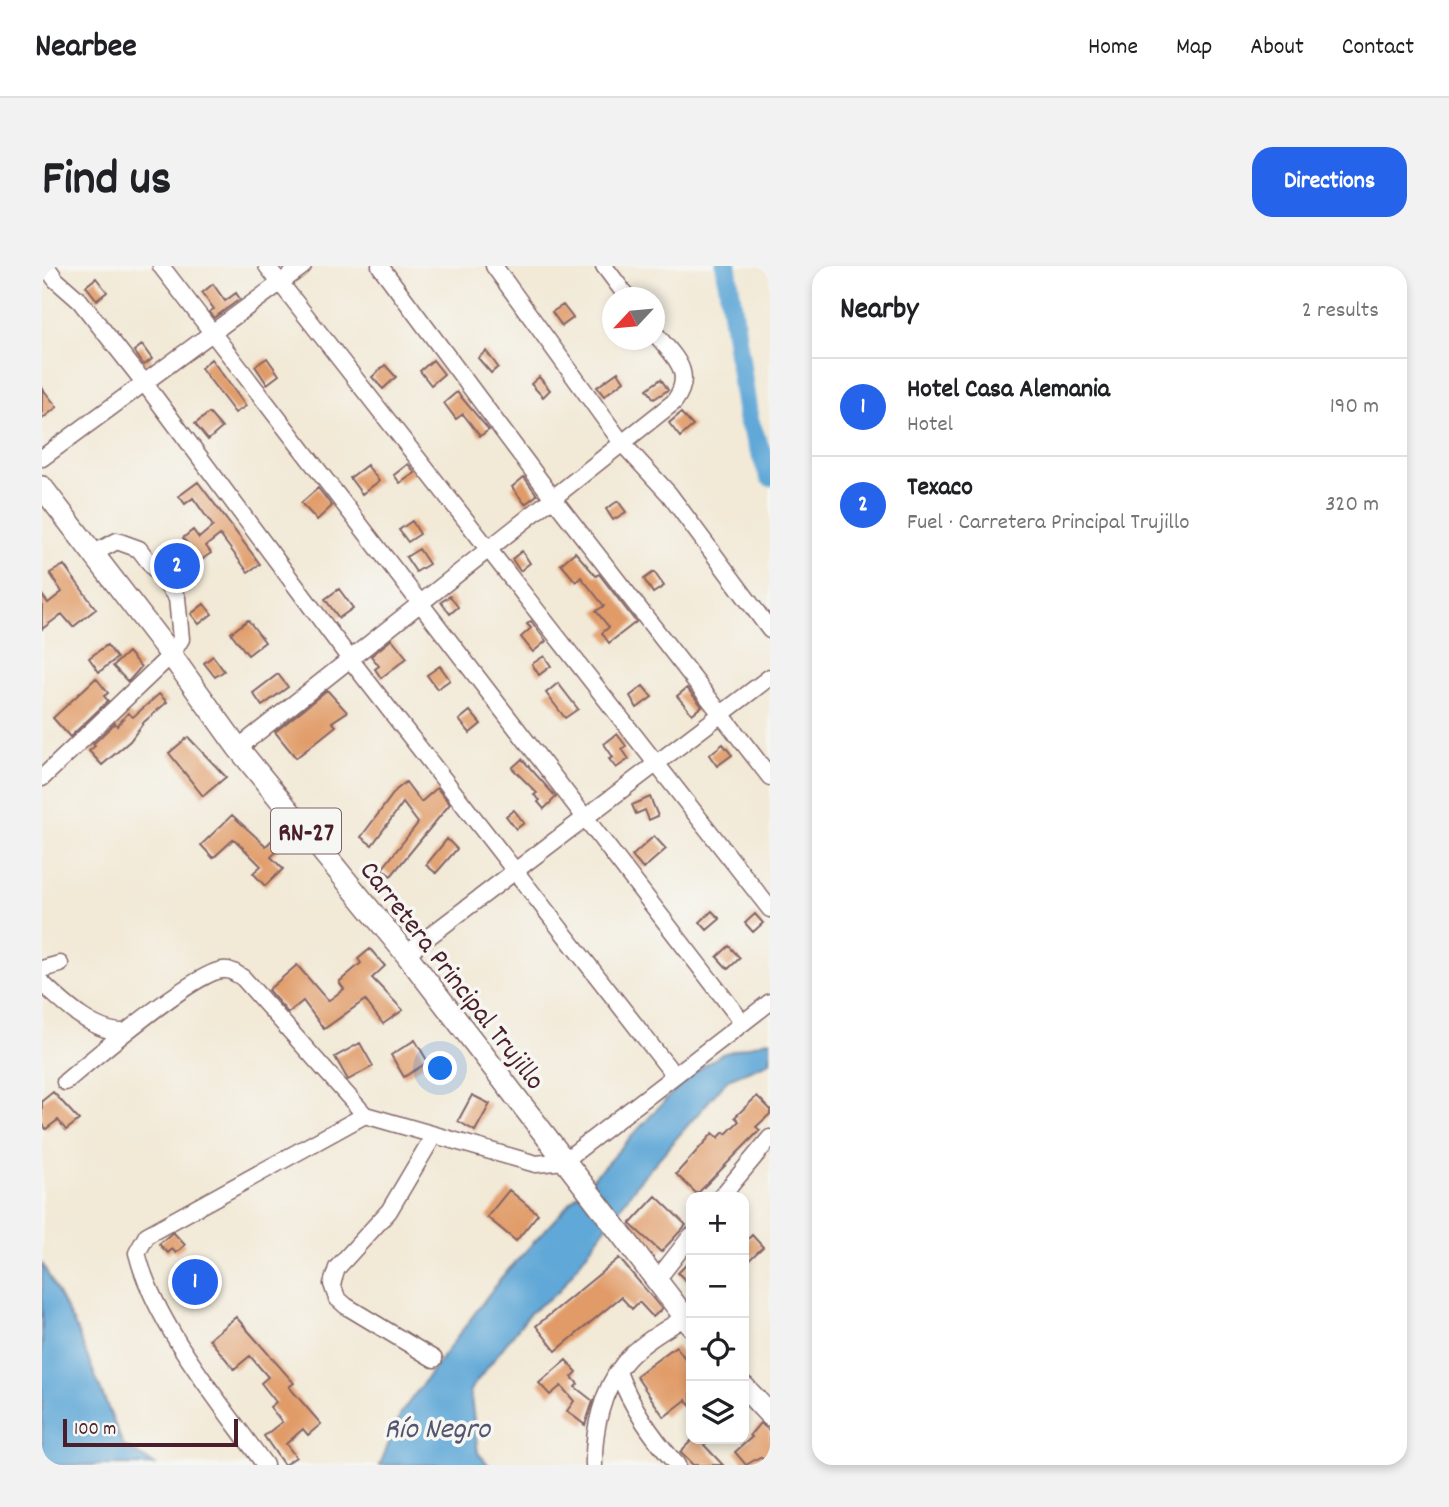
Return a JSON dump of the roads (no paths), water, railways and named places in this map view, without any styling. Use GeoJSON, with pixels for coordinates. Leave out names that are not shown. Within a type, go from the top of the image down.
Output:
{"type":"FeatureCollection","features":[{"type":"Feature","properties":{"kind":"main road","name":"Carretera Principal Trujillo"},"geometry":{"type":"LineString","coordinates":[[42,487],[171,655],[238,748],[406,954],[656,1281]]}},
{"type":"Feature","properties":{"kind":"main road","name":"RN-27"},"geometry":{"type":"LineString","coordinates":[[656,1281],[686,1318]]}},
{"type":"Feature","properties":{"kind":"main road"},"geometry":{"type":"LineString","coordinates":[[749,1392],[770,1415]]}},
{"type":"Feature","properties":{"kind":"street"},"geometry":{"type":"LineString","coordinates":[[46,266],[56,280],[80,301],[143,381],[350,659],[674,1074]]}},
{"type":"Feature","properties":{"kind":"street"},"geometry":{"type":"LineString","coordinates":[[161,266],[743,1023]]}},
{"type":"Feature","properties":{"kind":"street"},"geometry":{"type":"LineString","coordinates":[[267,266],[770,909]]}},
{"type":"Feature","properties":{"kind":"street"},"geometry":{"type":"LineString","coordinates":[[42,458],[143,381],[212,334],[303,266]]}},
{"type":"Feature","properties":{"kind":"street"},"geometry":{"type":"LineString","coordinates":[[380,266],[553,498],[723,713],[770,777]]}},
{"type":"Feature","properties":{"kind":"street"},"geometry":{"type":"LineString","coordinates":[[494,266],[622,443],[670,494],[770,630]]}},
{"type":"Feature","properties":{"kind":"street"},"geometry":{"type":"LineString","coordinates":[[604,266],[620,287]]}},
{"type":"Feature","properties":{"kind":"street"},"geometry":{"type":"LineString","coordinates":[[238,748],[674,402],[684,388],[684,374],[665,347]]}},
{"type":"Feature","properties":{"kind":"street"},"geometry":{"type":"LineString","coordinates":[[42,778],[171,655],[181,639],[181,614],[177,598],[139,549],[117,541],[93,553]]}},
{"type":"Feature","properties":{"kind":"street"},"geometry":{"type":"LineString","coordinates":[[406,954],[770,677]]}},
{"type":"Feature","properties":{"kind":"street"},"geometry":{"type":"LineString","coordinates":[[42,969],[60,964]]}},
{"type":"Feature","properties":{"kind":"street"},"geometry":{"type":"LineString","coordinates":[[65,1082],[126,1032],[205,976],[222,970],[232,971],[243,978],[365,1115],[536,1164],[568,1167],[674,1074],[770,1002]]}},
{"type":"Feature","properties":{"kind":"street"},"geometry":{"type":"LineString","coordinates":[[42,982],[100,1028],[113,1033],[126,1032]]}},
{"type":"Feature","properties":{"kind":"street"},"geometry":{"type":"LineString","coordinates":[[265,1465],[188,1358],[142,1272],[137,1253],[148,1235],[365,1115]]}},
{"type":"Feature","properties":{"kind":"street"},"geometry":{"type":"LineString","coordinates":[[434,1135],[389,1211],[337,1268],[332,1284],[337,1298],[346,1306],[434,1359]]}},
{"type":"Feature","properties":{"kind":"street"},"geometry":{"type":"LineString","coordinates":[[725,1192],[770,1138]]}},
{"type":"Feature","properties":{"kind":"street"},"geometry":{"type":"LineString","coordinates":[[656,1281],[686,1242]]}},
{"type":"Feature","properties":{"kind":"street"},"geometry":{"type":"LineString","coordinates":[[594,1465],[598,1415],[624,1362],[654,1337],[686,1322]]}},
{"type":"Feature","properties":{"kind":"street"},"geometry":{"type":"LineString","coordinates":[[618,1372],[626,1392],[661,1447],[677,1465]]}},
{"type":"Feature","properties":{"kind":"water","name":"Río Negro"},"geometry":{"type":"Polygon","coordinates":[[[770,1040],[770,1062],[728,1079],[640,1180],[559,1291],[530,1313],[470,1390],[478,1453],[489,1465],[380,1465],[401,1413],[501,1278],[685,1079],[722,1054],[770,1040]]]}},
{"type":"Feature","properties":{"kind":"water"},"geometry":{"type":"Polygon","coordinates":[[[42,1263],[75,1326],[123,1445],[155,1465],[42,1465],[42,1263]]]}},
{"type":"Feature","properties":{"kind":"waterway","name":"Río Negro"},"geometry":{"type":"LineString","coordinates":[[726,266],[748,419],[770,476]]}},
{"type":"Feature","properties":{"kind":"place","name":"Texaco"},"geometry":{"type":"Point","coordinates":[177,566]}},
{"type":"Feature","properties":{"kind":"place","name":"Hotel Casa Alemania"},"geometry":{"type":"Point","coordinates":[195,1282]}}]}
